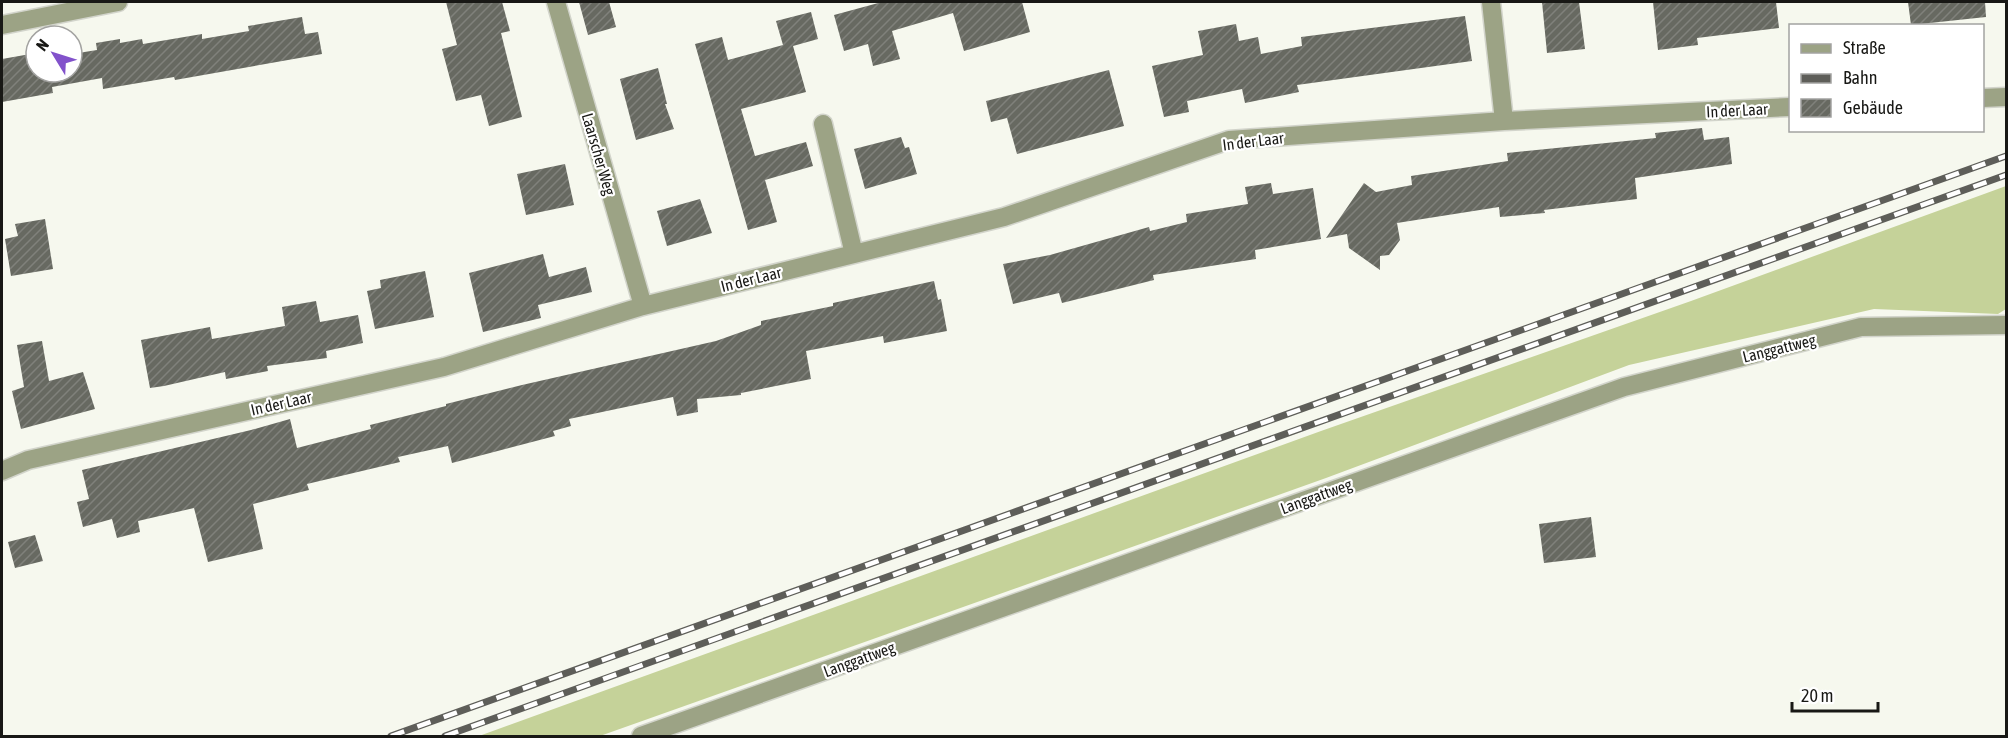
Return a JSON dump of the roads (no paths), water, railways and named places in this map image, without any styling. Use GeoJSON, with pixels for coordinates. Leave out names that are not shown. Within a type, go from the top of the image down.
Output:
{"type":"FeatureCollection","features":[{"type":"Feature","properties":{"kind":"street"},"geometry":{"type":"LineString","coordinates":[[2,25],[118,2]]}},
{"type":"Feature","properties":{"kind":"street","name":"Laarscher Weg"},"geometry":{"type":"LineString","coordinates":[[556,2],[643,306]]}},
{"type":"Feature","properties":{"kind":"street"},"geometry":{"type":"LineString","coordinates":[[1491,2],[1504,121]]}},
{"type":"Feature","properties":{"kind":"street"},"geometry":{"type":"LineString","coordinates":[[1984,98],[2007,97]]}},
{"type":"Feature","properties":{"kind":"street","name":"In der Laar"},"geometry":{"type":"LineString","coordinates":[[2,471],[28,460],[444,367],[643,306],[1004,217],[1229,140],[1504,121],[1789,107]]}},
{"type":"Feature","properties":{"kind":"street"},"geometry":{"type":"LineString","coordinates":[[823,124],[854,254]]}},
{"type":"Feature","properties":{"kind":"street","name":"Langgattweg"},"geometry":{"type":"LineString","coordinates":[[641,736],[1624,387],[1861,327],[2007,325]]}},
{"type":"Feature","properties":{"kind":"railway"},"geometry":{"type":"LineString","coordinates":[[391,736],[2006,156]]}},
{"type":"Feature","properties":{"kind":"railway"},"geometry":{"type":"LineString","coordinates":[[445,736],[2006,175]]}}]}
